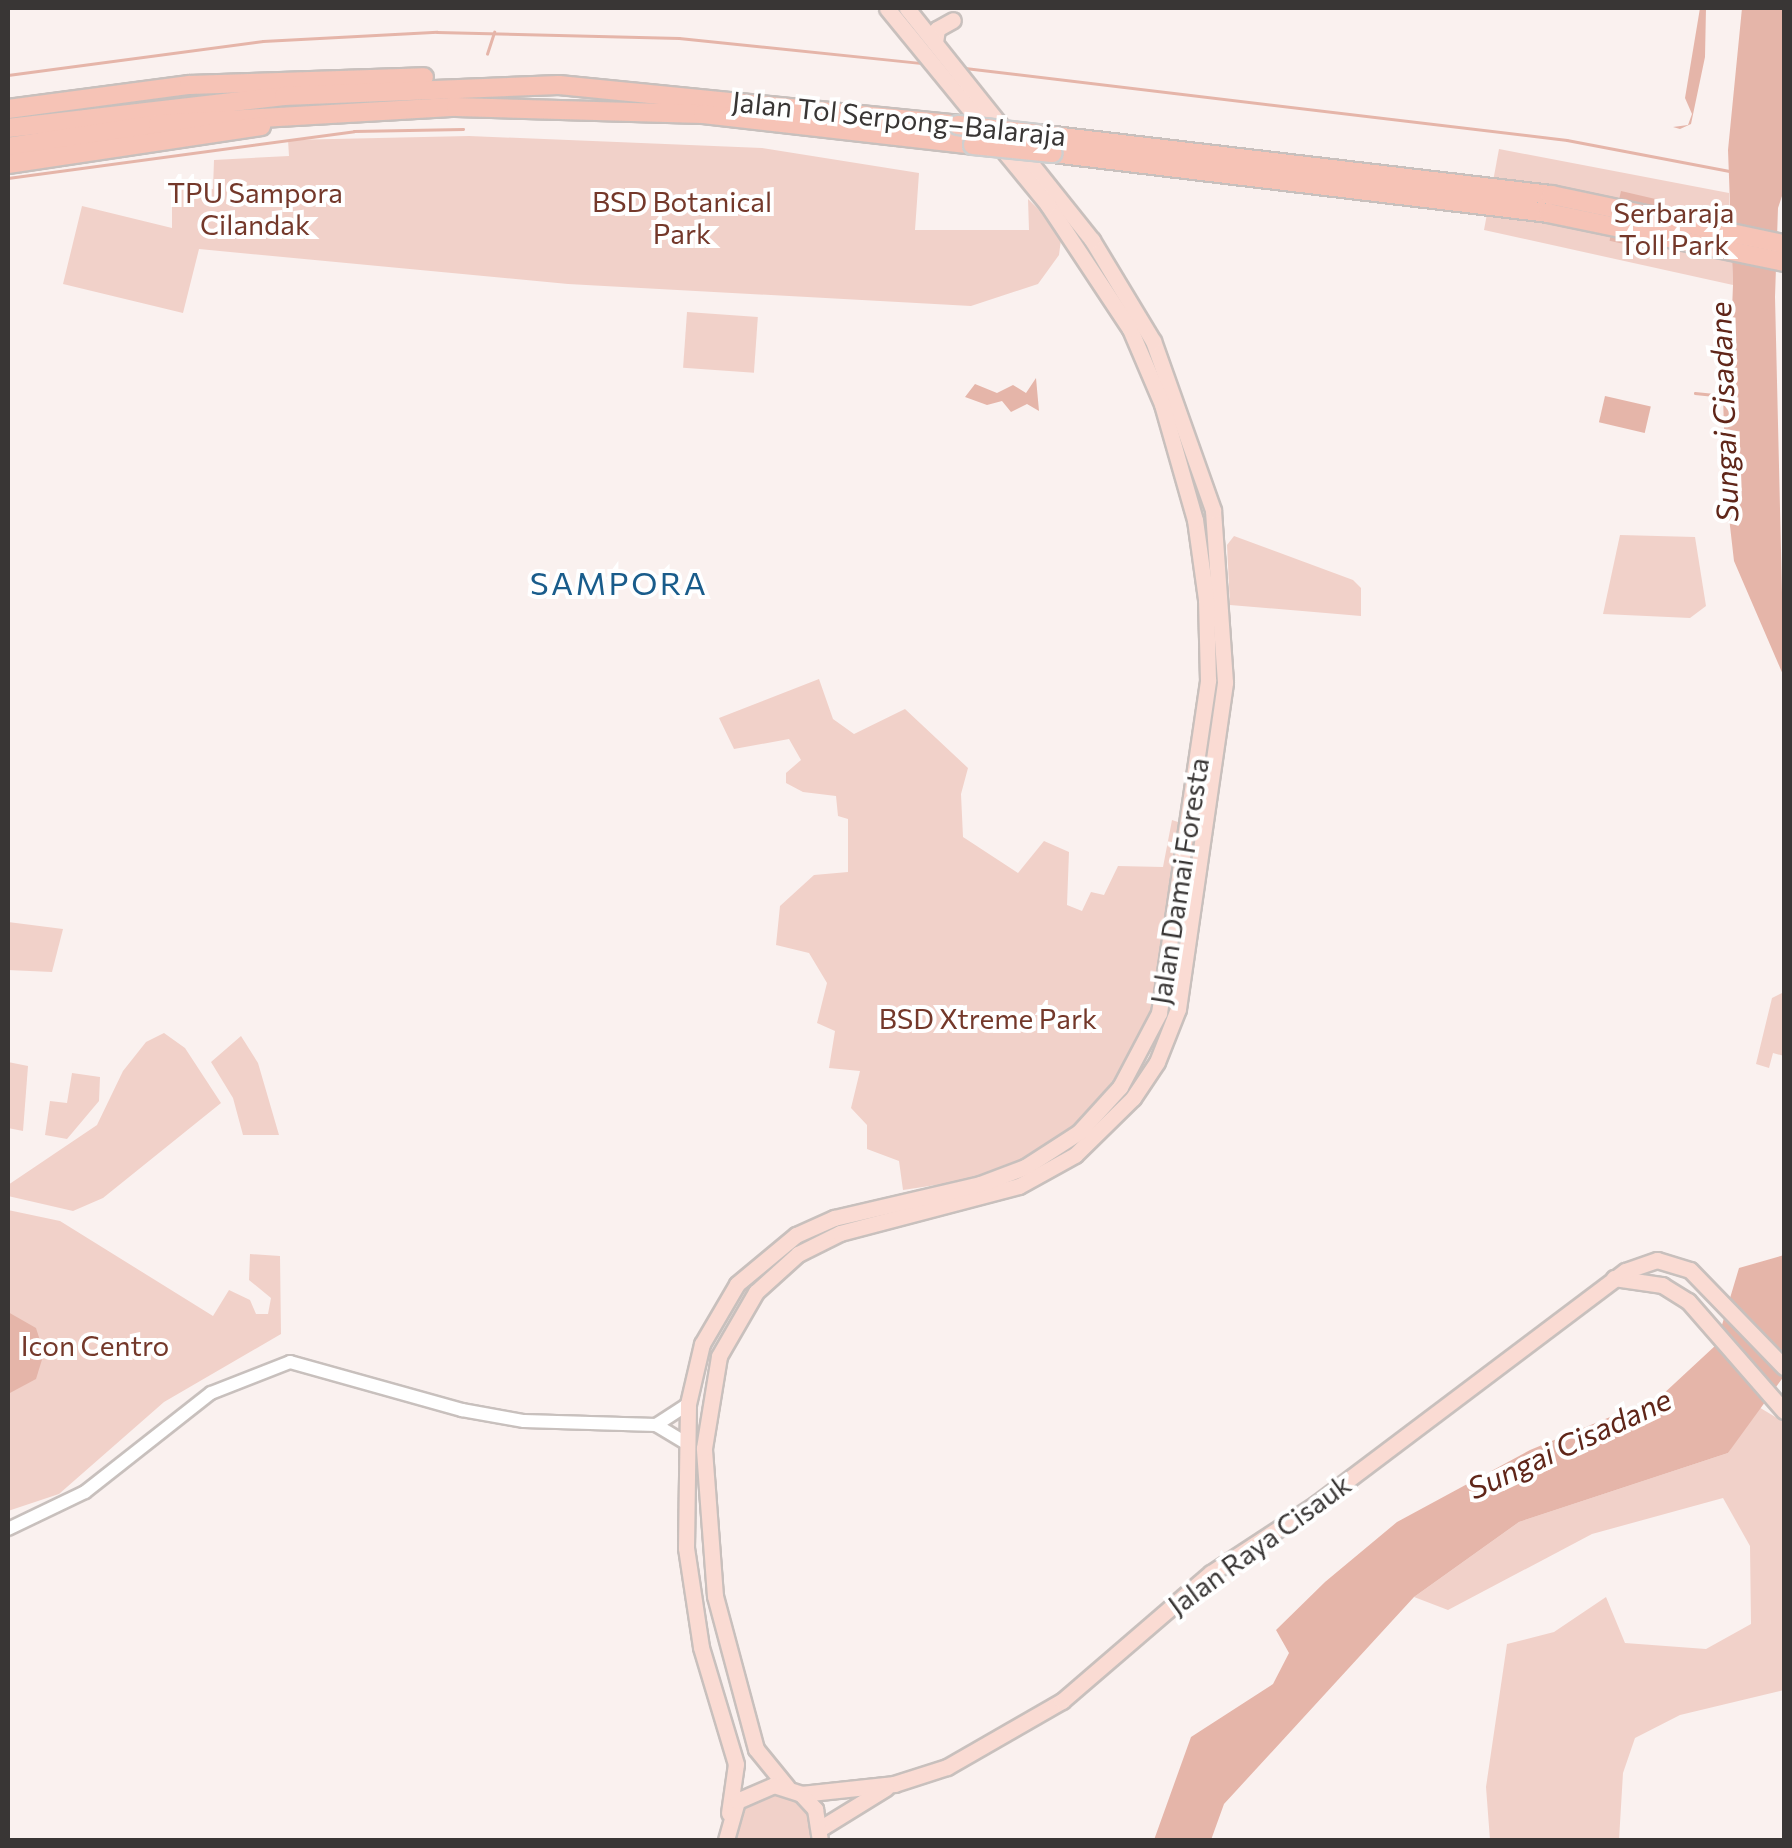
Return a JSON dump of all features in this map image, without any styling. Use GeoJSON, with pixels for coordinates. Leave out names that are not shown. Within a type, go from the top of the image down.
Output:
{"type":"FeatureCollection","features":[{"type":"Feature","properties":{"kind":"highway"},"geometry":{"type":"LineString","coordinates":[[8,107],[340,76],[559,85]]}},
{"type":"Feature","properties":{"kind":"highway","name":"Jalan Tol Serpong–Balaraja"},"geometry":{"type":"LineString","coordinates":[[8,128],[284,96],[559,85],[958,124],[1439,189],[1784,262]]}},
{"type":"Feature","properties":{"kind":"highway","name":"Jalan Tol Serpong–Balaraja"},"geometry":{"type":"LineString","coordinates":[[8,146],[158,124],[345,110],[614,109],[1439,189],[1569,198],[1784,244]]}},
{"type":"Feature","properties":{"kind":"highway"},"geometry":{"type":"LineString","coordinates":[[8,164],[345,110]]}},
{"type":"Feature","properties":{"kind":"main road","name":"Jalan Damai Foresta"},"geometry":{"type":"LineString","coordinates":[[725,1830],[736,1764],[694,1611],[684,1490],[688,1404],[702,1344],[724,1302],[772,1250],[816,1224],[998,1178],[1079,1132],[1153,1035],[1174,934],[1208,680],[1206,599],[1195,520],[1142,356],[1081,250],[888,8]]}},
{"type":"Feature","properties":{"kind":"main road","name":"Jalan Damai Foresta"},"geometry":{"type":"LineString","coordinates":[[821,1834],[794,1791],[756,1748],[730,1669],[703,1488],[714,1372],[742,1312],[774,1274],[830,1238],[1000,1194],[1075,1155],[1102,1134],[1165,1045],[1191,937],[1225,682],[1213,510],[1175,392],[1109,266],[908,8]]}},
{"type":"Feature","properties":{"kind":"main road"},"geometry":{"type":"LineString","coordinates":[[935,42],[936,29],[953,20]]}},
{"type":"Feature","properties":{"kind":"main road"},"geometry":{"type":"LineString","coordinates":[[1208,680],[1225,682]]}},
{"type":"Feature","properties":{"kind":"main road"},"geometry":{"type":"LineString","coordinates":[[1174,934],[1191,937]]}},
{"type":"Feature","properties":{"kind":"main road","name":"Jalan Raya Cisauk"},"geometry":{"type":"LineString","coordinates":[[821,1834],[894,1784],[969,1756],[1062,1701],[1210,1574],[1316,1504],[1610,1278],[1664,1260],[1690,1270],[1784,1367]]}},
{"type":"Feature","properties":{"kind":"main road"},"geometry":{"type":"LineString","coordinates":[[1610,1278],[1662,1285],[1709,1323],[1784,1412]]}},
{"type":"Feature","properties":{"kind":"main road"},"geometry":{"type":"LineString","coordinates":[[724,1302],[742,1312]]}},
{"type":"Feature","properties":{"kind":"main road"},"geometry":{"type":"LineString","coordinates":[[684,1490],[703,1488]]}},
{"type":"Feature","properties":{"kind":"main road","name":"Jalan Raya Cisauk"},"geometry":{"type":"LineString","coordinates":[[725,1830],[747,1792],[894,1784]]}},
{"type":"Feature","properties":{"kind":"street"},"geometry":{"type":"LineString","coordinates":[[8,1529],[84,1492],[210,1392],[290,1362],[524,1420],[656,1425],[686,1442]]}},
{"type":"Feature","properties":{"kind":"street"},"geometry":{"type":"LineString","coordinates":[[656,1425],[688,1404]]}},
{"type":"Feature","properties":{"kind":"green space","name":"BSD Botanical Park"},"geometry":{"type":"Polygon","coordinates":[[[469,136],[762,148],[919,173],[915,230],[1029,230],[1028,199],[1062,232],[1059,255],[1038,284],[971,306],[568,284],[199,249],[183,313],[63,284],[82,206],[172,228],[172,190],[213,189],[214,160],[289,156],[288,140],[469,136]]]}},
{"type":"Feature","properties":{"kind":"green space","name":"Serbaraja Toll Park"},"geometry":{"type":"Polygon","coordinates":[[[1499,149],[1729,193],[1733,285],[1484,230],[1499,149]]]}},
{"type":"Feature","properties":{"kind":"green space"},"geometry":{"type":"Polygon","coordinates":[[[687,312],[758,317],[754,373],[683,368],[687,312]]]}},
{"type":"Feature","properties":{"kind":"green space"},"geometry":{"type":"Polygon","coordinates":[[[1620,535],[1695,537],[1706,606],[1690,618],[1603,614],[1620,535]]]}},
{"type":"Feature","properties":{"kind":"green space"},"geometry":{"type":"Polygon","coordinates":[[[1234,536],[1353,580],[1361,588],[1361,616],[1230,605],[1227,545],[1234,536]]]}},
{"type":"Feature","properties":{"kind":"green space","name":"BSD Xtreme Park"},"geometry":{"type":"Polygon","coordinates":[[[819,679],[833,719],[854,734],[905,709],[968,768],[961,794],[963,837],[1018,873],[1044,841],[1069,852],[1067,905],[1082,911],[1091,892],[1104,895],[1118,866],[1163,867],[1172,820],[1184,824],[1162,984],[1147,1034],[1088,1114],[1049,1150],[989,1177],[903,1190],[899,1161],[867,1149],[867,1125],[851,1108],[860,1071],[829,1068],[835,1031],[817,1023],[827,983],[809,953],[776,945],[780,906],[814,875],[848,872],[848,819],[838,816],[836,796],[803,792],[786,783],[786,773],[801,760],[789,739],[734,749],[719,718],[819,679]]]}},
{"type":"Feature","properties":{"kind":"green space"},"geometry":{"type":"Polygon","coordinates":[[[8,922],[63,929],[52,972],[8,970],[8,922]]]}},
{"type":"Feature","properties":{"kind":"green space"},"geometry":{"type":"Polygon","coordinates":[[[1784,992],[1784,1056],[1773,1053],[1769,1068],[1756,1064],[1772,998],[1784,992]]]}},
{"type":"Feature","properties":{"kind":"green space"},"geometry":{"type":"Polygon","coordinates":[[[164,1033],[185,1048],[221,1103],[103,1198],[73,1211],[8,1196],[8,1185],[97,1125],[123,1071],[146,1042],[164,1033]]]}},
{"type":"Feature","properties":{"kind":"green space"},"geometry":{"type":"Polygon","coordinates":[[[241,1036],[258,1063],[279,1135],[243,1135],[233,1098],[211,1062],[241,1036]]]}},
{"type":"Feature","properties":{"kind":"green space"},"geometry":{"type":"Polygon","coordinates":[[[8,1062],[28,1066],[23,1131],[8,1128],[8,1062]]]}},
{"type":"Feature","properties":{"kind":"green space"},"geometry":{"type":"Polygon","coordinates":[[[72,1073],[100,1077],[99,1101],[67,1139],[45,1135],[50,1101],[67,1103],[72,1073]]]}},
{"type":"Feature","properties":{"kind":"green space","name":"Icon Centro"},"geometry":{"type":"Polygon","coordinates":[[[8,1210],[60,1221],[213,1316],[229,1290],[250,1300],[256,1314],[268,1314],[271,1298],[249,1280],[250,1254],[280,1256],[281,1334],[164,1402],[59,1494],[8,1511],[8,1210]]]}},
{"type":"Feature","properties":{"kind":"green space"},"geometry":{"type":"Polygon","coordinates":[[[1757,1406],[1784,1422],[1784,1690],[1680,1715],[1635,1738],[1623,1773],[1619,1840],[1490,1840],[1486,1787],[1507,1644],[1554,1632],[1606,1597],[1625,1643],[1706,1649],[1751,1624],[1750,1546],[1723,1498],[1592,1534],[1448,1610],[1414,1597],[1519,1522],[1728,1453],[1757,1406]]]}},
{"type":"Feature","properties":{"kind":"green space"},"geometry":{"type":"Polygon","coordinates":[[[767,1793],[796,1798],[807,1808],[815,1840],[732,1840],[742,1807],[767,1793]]]}},
{"type":"Feature","properties":{"kind":"water"},"geometry":{"type":"Polygon","coordinates":[[[1700,8],[1706,8],[1705,57],[1691,124],[1680,129],[1673,127],[1688,125],[1692,114],[1685,98],[1700,8]]]}},
{"type":"Feature","properties":{"kind":"water"},"geometry":{"type":"Polygon","coordinates":[[[1742,8],[1784,8],[1784,190],[1778,208],[1775,297],[1784,677],[1734,561],[1726,491],[1722,366],[1730,360],[1733,285],[1728,150],[1742,8]]]}},
{"type":"Feature","properties":{"kind":"water"},"geometry":{"type":"Polygon","coordinates":[[[1621,191],[1663,201],[1651,250],[1610,241],[1621,191]]]}},
{"type":"Feature","properties":{"kind":"water"},"geometry":{"type":"Polygon","coordinates":[[[1036,378],[1039,411],[1027,404],[1011,412],[1002,401],[987,405],[965,397],[975,384],[997,393],[1013,385],[1026,393],[1036,378]]]}},
{"type":"Feature","properties":{"kind":"water"},"geometry":{"type":"Polygon","coordinates":[[[1605,396],[1651,407],[1645,433],[1599,422],[1605,396]]]}},
{"type":"Feature","properties":{"kind":"water","name":"Sungai Cisadane"},"geometry":{"type":"Polygon","coordinates":[[[1784,1255],[1784,1376],[1728,1453],[1519,1522],[1414,1597],[1224,1804],[1211,1840],[1154,1840],[1191,1737],[1273,1684],[1289,1653],[1276,1630],[1325,1582],[1397,1522],[1530,1450],[1661,1396],[1716,1345],[1739,1268],[1784,1255]]]}},
{"type":"Feature","properties":{"kind":"water"},"geometry":{"type":"Polygon","coordinates":[[[8,1312],[36,1328],[44,1353],[36,1379],[8,1394],[8,1312]]]}},
{"type":"Feature","properties":{"kind":"waterway"},"geometry":{"type":"LineString","coordinates":[[8,75],[263,41],[437,32],[679,38],[922,63]]}},
{"type":"Feature","properties":{"kind":"waterway"},"geometry":{"type":"LineString","coordinates":[[487,54],[494,32]]}},
{"type":"Feature","properties":{"kind":"waterway"},"geometry":{"type":"LineString","coordinates":[[965,68],[1567,140],[1729,171]]}},
{"type":"Feature","properties":{"kind":"waterway"},"geometry":{"type":"LineString","coordinates":[[8,178],[354,131],[463,129]]}},
{"type":"Feature","properties":{"kind":"waterway","name":"Sungai Cisadane"},"geometry":{"type":"LineString","coordinates":[[1695,393],[1724,396]]}},
{"type":"Feature","properties":{"kind":"district","name":"SAMPORA"},"geometry":{"type":"Point","coordinates":[619,582]}},
{"type":"Feature","properties":{"kind":"park label","name":"TPU Sampora Cilandak"},"geometry":{"type":"Point","coordinates":[255,208]}}]}
